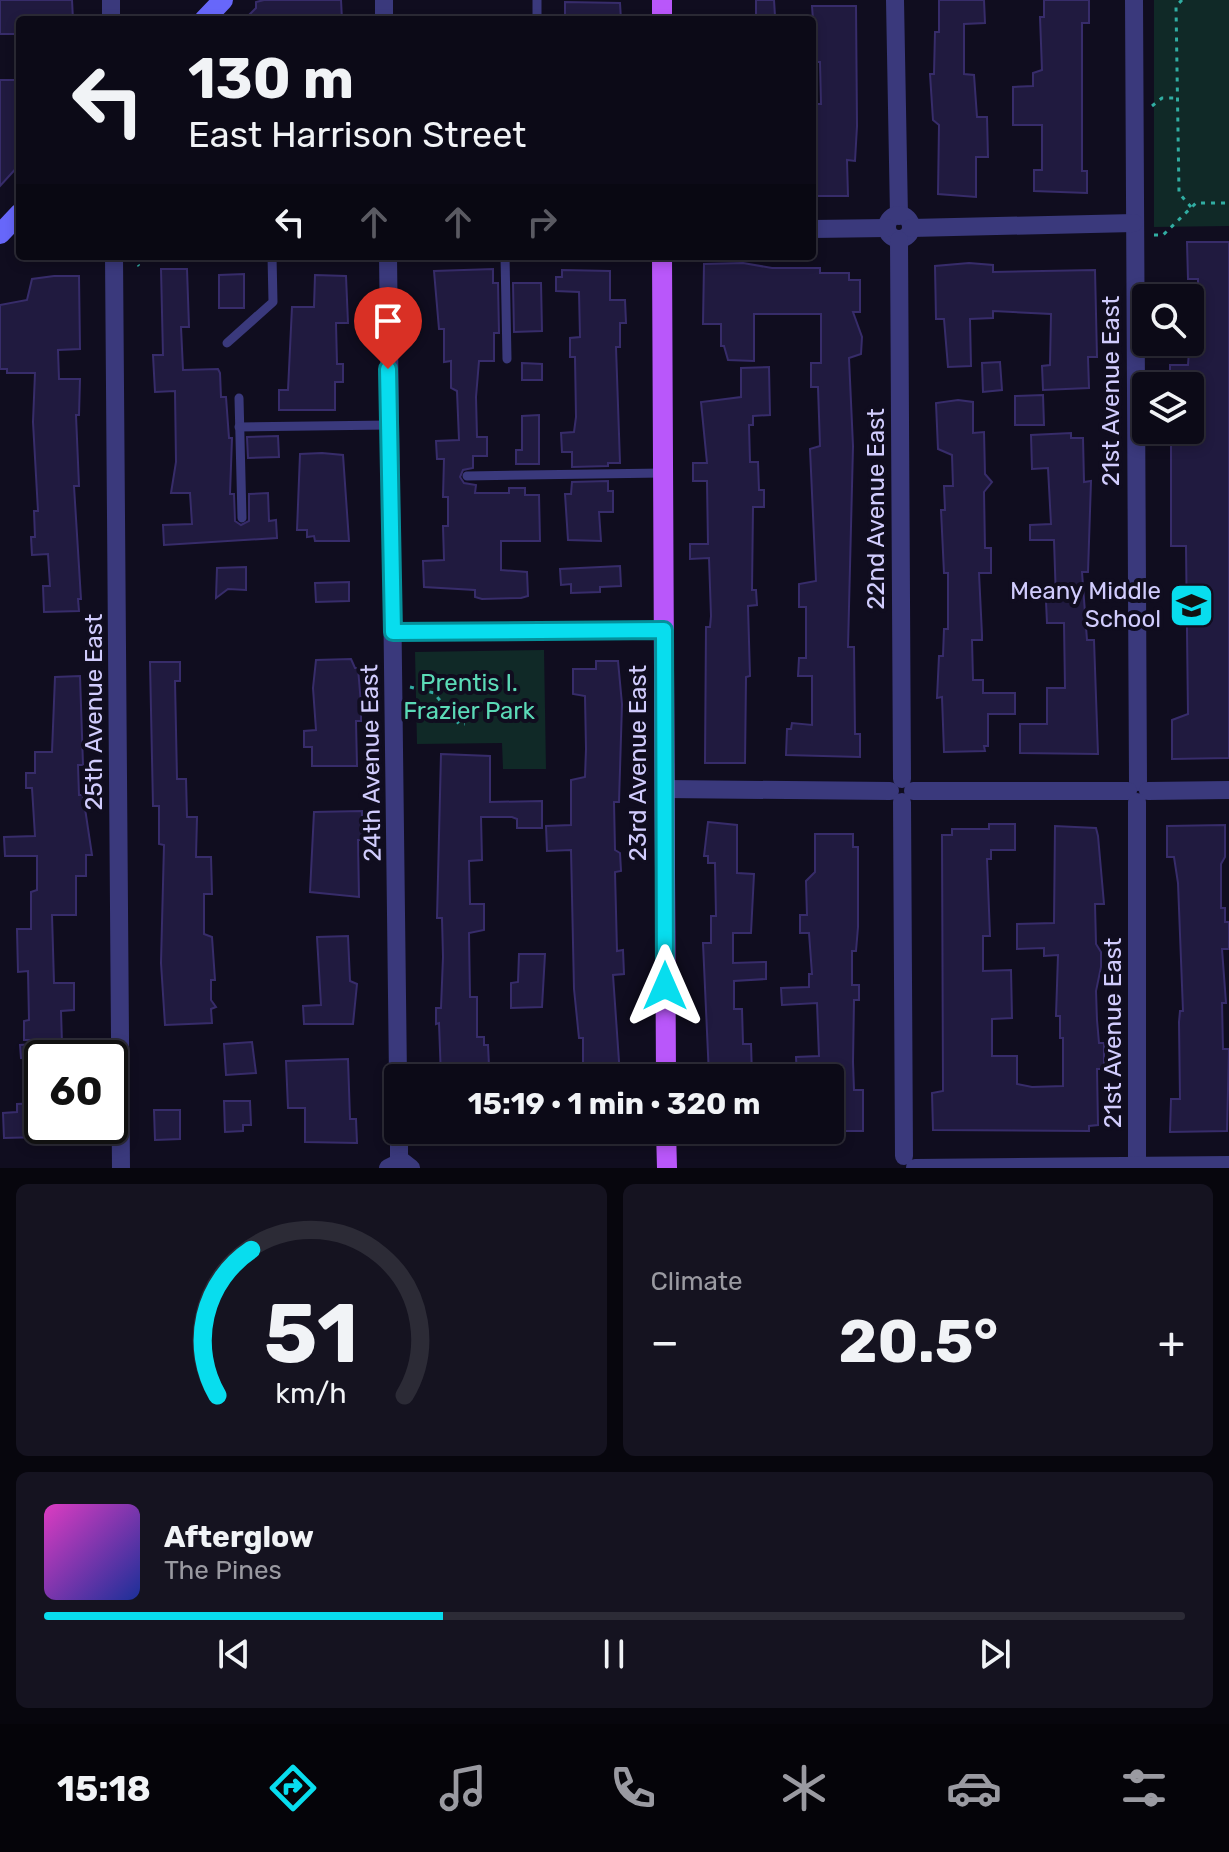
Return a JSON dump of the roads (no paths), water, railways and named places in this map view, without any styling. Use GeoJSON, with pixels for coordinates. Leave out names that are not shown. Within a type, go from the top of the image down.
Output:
{"type":"FeatureCollection","features":[{"type":"Feature","properties":{"kind":"main road"},"geometry":{"type":"LineString","coordinates":[[208,16],[223,0]]}},
{"type":"Feature","properties":{"kind":"main road"},"geometry":{"type":"LineString","coordinates":[[0,234],[16,217]]}},
{"type":"Feature","properties":{"kind":"main road","name":"23rd Avenue East"},"geometry":{"type":"LineString","coordinates":[[662,260],[666,1064]]}},
{"type":"Feature","properties":{"kind":"main road"},"geometry":{"type":"LineString","coordinates":[[666,1144],[667,1168]]}},
{"type":"Feature","properties":{"kind":"street","name":"22nd Avenue East"},"geometry":{"type":"LineString","coordinates":[[895,0],[907,1165]]}},
{"type":"Feature","properties":{"kind":"street","name":"21st Avenue East"},"geometry":{"type":"LineString","coordinates":[[1134,0],[1137,1167]]}},
{"type":"Feature","properties":{"kind":"street"},"geometry":{"type":"LineString","coordinates":[[816,229],[1134,223]]}},
{"type":"Feature","properties":{"kind":"street","name":"25th Avenue East"},"geometry":{"type":"LineString","coordinates":[[114,260],[121,1168]]}},
{"type":"Feature","properties":{"kind":"street","name":"24th Avenue East"},"geometry":{"type":"LineString","coordinates":[[388,260],[398,1064]]}},
{"type":"Feature","properties":{"kind":"street"},"geometry":{"type":"LineString","coordinates":[[393,632],[664,630]]}},
{"type":"Feature","properties":{"kind":"street"},"geometry":{"type":"LineString","coordinates":[[664,789],[1229,790]]}},
{"type":"Feature","properties":{"kind":"street"},"geometry":{"type":"LineString","coordinates":[[399,1144],[399,1166]]}},
{"type":"Feature","properties":{"kind":"street"},"geometry":{"type":"LineString","coordinates":[[907,1165],[1021,1168],[1229,1165]]}},
{"type":"Feature","properties":{"kind":"lane"},"geometry":{"type":"LineString","coordinates":[[227,343],[273,302],[272,260]]}},
{"type":"Feature","properties":{"kind":"lane"},"geometry":{"type":"LineString","coordinates":[[505,260],[507,359]]}},
{"type":"Feature","properties":{"kind":"lane"},"geometry":{"type":"LineString","coordinates":[[239,398],[242,518]]}},
{"type":"Feature","properties":{"kind":"lane"},"geometry":{"type":"LineString","coordinates":[[239,427],[389,425]]}},
{"type":"Feature","properties":{"kind":"lane"},"geometry":{"type":"LineString","coordinates":[[467,476],[663,473]]}},
{"type":"Feature","properties":{"kind":"place","name":"Meany Middle School"},"geometry":{"type":"Point","coordinates":[1192,605]}},
{"type":"Feature","properties":{"kind":"park label","name":"Prentis I. Frazier Park"},"geometry":{"type":"Point","coordinates":[469,697]}}]}
